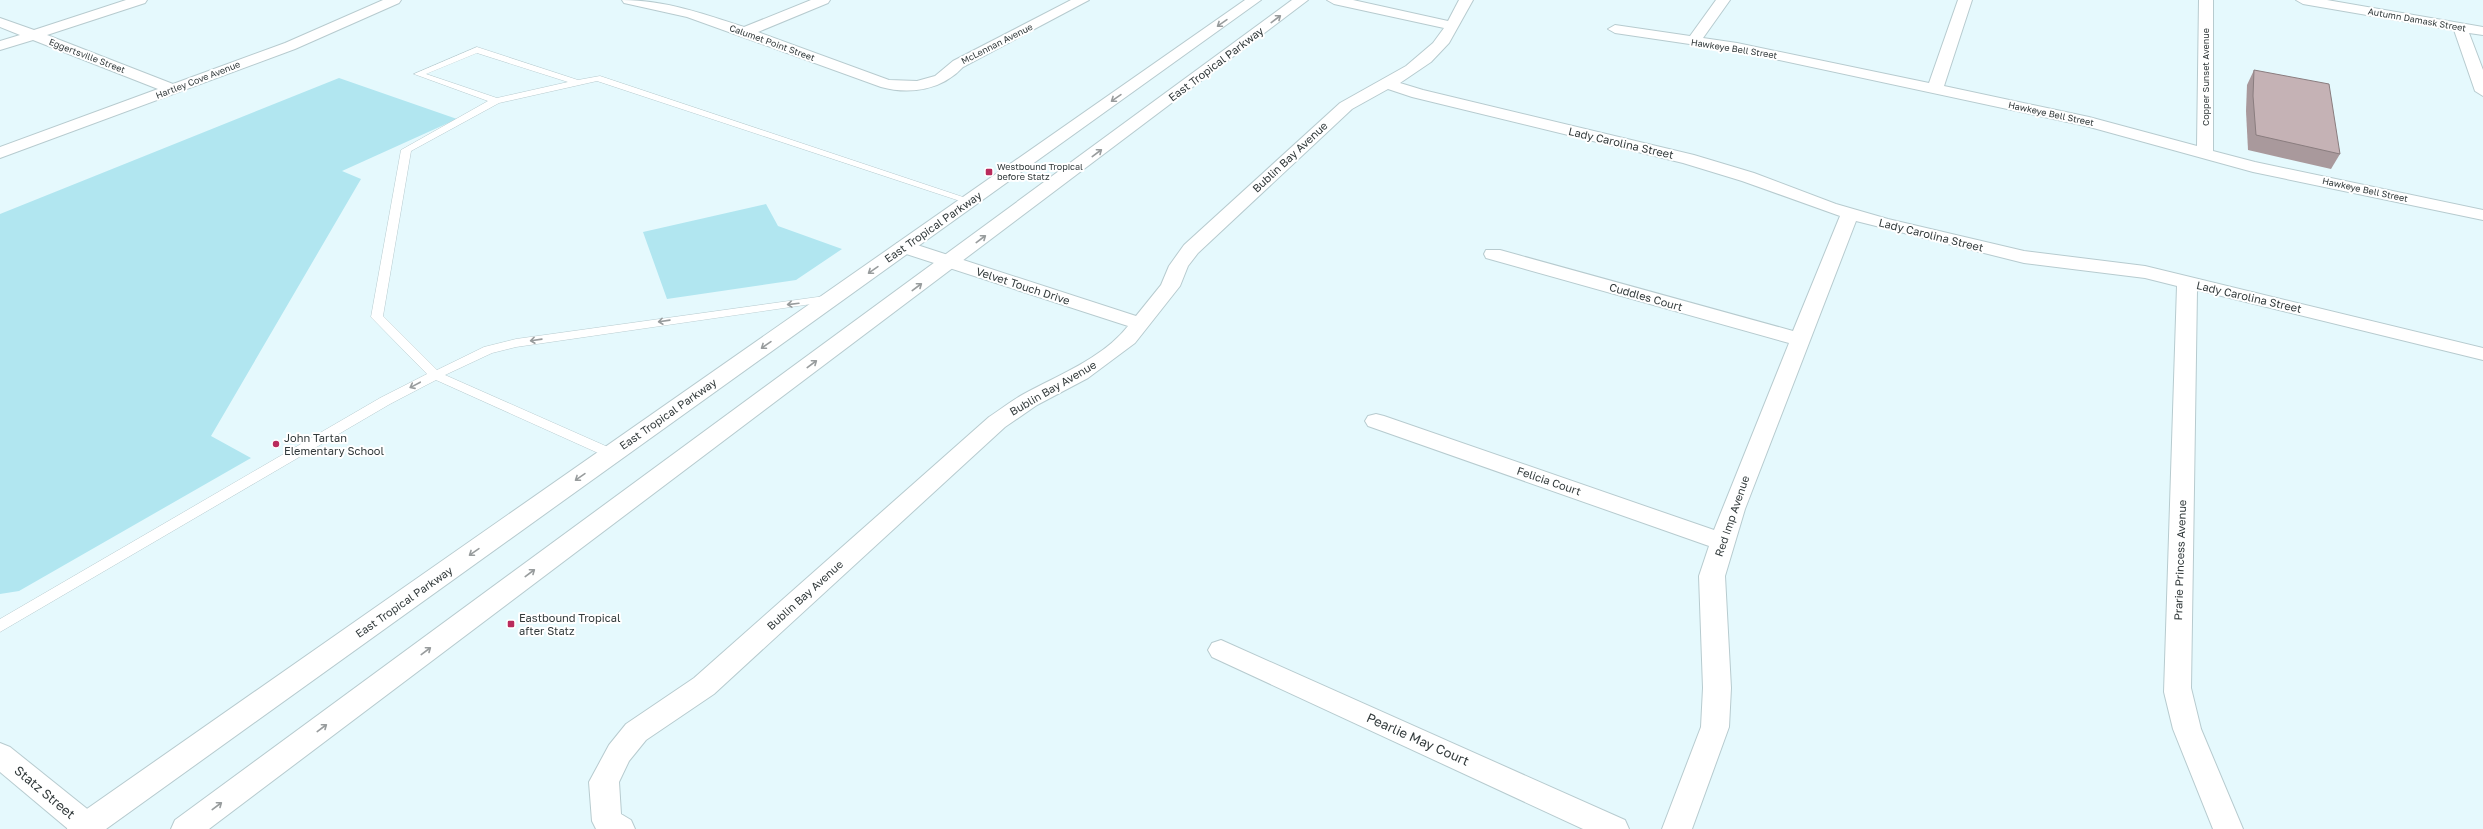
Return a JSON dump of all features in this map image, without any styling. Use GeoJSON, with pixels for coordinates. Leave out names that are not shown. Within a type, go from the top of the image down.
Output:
{"type":"FeatureCollection","features":[{"type":"Feature","properties":{"kind":"street"},"geometry":{"type":"LineString","coordinates":[[0,46],[140,0]]}},
{"type":"Feature","properties":{"kind":"street","name":"Hartley Cove Avenue"},"geometry":{"type":"LineString","coordinates":[[0,153],[290,46],[394,0]]}},
{"type":"Feature","properties":{"kind":"street","name":"Calumet Point Street"},"geometry":{"type":"LineString","coordinates":[[629,0],[691,14],[745,32],[886,84],[913,86]]}},
{"type":"Feature","properties":{"kind":"street"},"geometry":{"type":"LineString","coordinates":[[745,32],[823,0]]}},
{"type":"Feature","properties":{"kind":"street","name":"McLennan Avenue"},"geometry":{"type":"LineString","coordinates":[[913,86],[942,78],[958,64],[1082,0]]}},
{"type":"Feature","properties":{"kind":"street","name":"East Tropical Parkway"},"geometry":{"type":"LineString","coordinates":[[86,828],[1254,0]]}},
{"type":"Feature","properties":{"kind":"street","name":"East Tropical Parkway"},"geometry":{"type":"LineString","coordinates":[[186,829],[1301,0]]}},
{"type":"Feature","properties":{"kind":"street"},"geometry":{"type":"LineString","coordinates":[[1334,0],[1453,26]]}},
{"type":"Feature","properties":{"kind":"street","name":"Bublin Bay Avenue"},"geometry":{"type":"LineString","coordinates":[[620,829],[607,821],[604,782],[619,753],[636,732],[704,686],[997,422],[1029,400],[1081,373],[1108,355],[1128,339],[1170,286],[1179,266],[1191,249],[1346,106],[1360,95],[1387,84],[1421,63],[1445,40],[1453,26],[1459,8],[1466,0]]}},
{"type":"Feature","properties":{"kind":"street"},"geometry":{"type":"LineString","coordinates":[[1693,42],[1723,0]]}},
{"type":"Feature","properties":{"kind":"street"},"geometry":{"type":"LineString","coordinates":[[1935,89],[1965,0]]}},
{"type":"Feature","properties":{"kind":"street","name":"Copper Sunset Avenue"},"geometry":{"type":"LineString","coordinates":[[2205,154],[2206,0]]}},
{"type":"Feature","properties":{"kind":"street","name":"Autumn Damask Street"},"geometry":{"type":"LineString","coordinates":[[2303,0],[2483,31]]}},
{"type":"Feature","properties":{"kind":"street","name":"Eggertsville Street"},"geometry":{"type":"LineString","coordinates":[[0,22],[174,90]]}},
{"type":"Feature","properties":{"kind":"street"},"geometry":{"type":"LineString","coordinates":[[2460,27],[2483,91]]}},
{"type":"Feature","properties":{"kind":"street","name":"Hawkeye Bell Street"},"geometry":{"type":"LineString","coordinates":[[1615,30],[1737,47],[1935,89],[2089,122],[2253,167],[2483,215]]}},
{"type":"Feature","properties":{"kind":"street","name":"Lady Carolina Street"},"geometry":{"type":"LineString","coordinates":[[1387,84],[1418,94],[1688,158],[1748,177],[1850,214],[2024,256],[2091,266],[2128,269],[2188,282],[2483,354]]}},
{"type":"Feature","properties":{"kind":"street","name":"Red Imp Avenue"},"geometry":{"type":"LineString","coordinates":[[1677,829],[1716,727],[1717,688],[1712,576],[1733,509],[1799,339],[1850,214]]}},
{"type":"Feature","properties":{"kind":"street","name":"Velvet Touch Drive"},"geometry":{"type":"LineString","coordinates":[[904,247],[1141,324]]}},
{"type":"Feature","properties":{"kind":"street","name":"Cuddles Court"},"geometry":{"type":"LineString","coordinates":[[1493,254],[1799,339]]}},
{"type":"Feature","properties":{"kind":"street","name":"Prarie Princess Avenue"},"geometry":{"type":"LineString","coordinates":[[2188,282],[2177,658],[2178,697],[2183,718],[2220,805],[2228,829]]}},
{"type":"Feature","properties":{"kind":"street","name":"Felicia Court"},"geometry":{"type":"LineString","coordinates":[[1376,421],[1723,542]]}},
{"type":"Feature","properties":{"kind":"street","name":"Pearlie May Court"},"geometry":{"type":"LineString","coordinates":[[1221,650],[1614,829]]}},
{"type":"Feature","properties":{"kind":"street","name":"Statz Street"},"geometry":{"type":"LineString","coordinates":[[0,755],[86,828]]}},
{"type":"Feature","properties":{"kind":"lane"},"geometry":{"type":"LineString","coordinates":[[496,101],[418,74],[477,50],[577,82]]}},
{"type":"Feature","properties":{"kind":"lane"},"geometry":{"type":"LineString","coordinates":[[612,454],[435,375],[377,317],[406,150],[496,101],[597,78],[970,201]]}},
{"type":"Feature","properties":{"kind":"lane"},"geometry":{"type":"LineString","coordinates":[[0,626],[385,401],[488,350],[516,342],[832,298]]}},
{"type":"Feature","properties":{"kind":"shaded area"},"geometry":{"type":"Polygon","coordinates":[[[339,78],[457,119],[342,171],[361,179],[211,436],[251,458],[19,591],[0,594],[0,214],[339,78]]]}},
{"type":"Feature","properties":{"kind":"shaded area"},"geometry":{"type":"Polygon","coordinates":[[[766,204],[778,226],[842,249],[796,280],[667,299],[643,232],[766,204]]]}},
{"type":"Feature","properties":{"kind":"building"},"geometry":{"type":"Polygon","coordinates":[[[2254,70],[2329,84],[2340,154],[2256,135],[2253,96],[2254,70]]]}},
{"type":"Feature","properties":{"kind":"place","name":"Westbound Tropical before Statz"},"geometry":{"type":"Point","coordinates":[989,172]}},
{"type":"Feature","properties":{"kind":"place","name":"John Tartan Elementary School"},"geometry":{"type":"Point","coordinates":[276,444]}},
{"type":"Feature","properties":{"kind":"place","name":"Eastbound Tropical after Statz"},"geometry":{"type":"Point","coordinates":[511,624]}}]}
